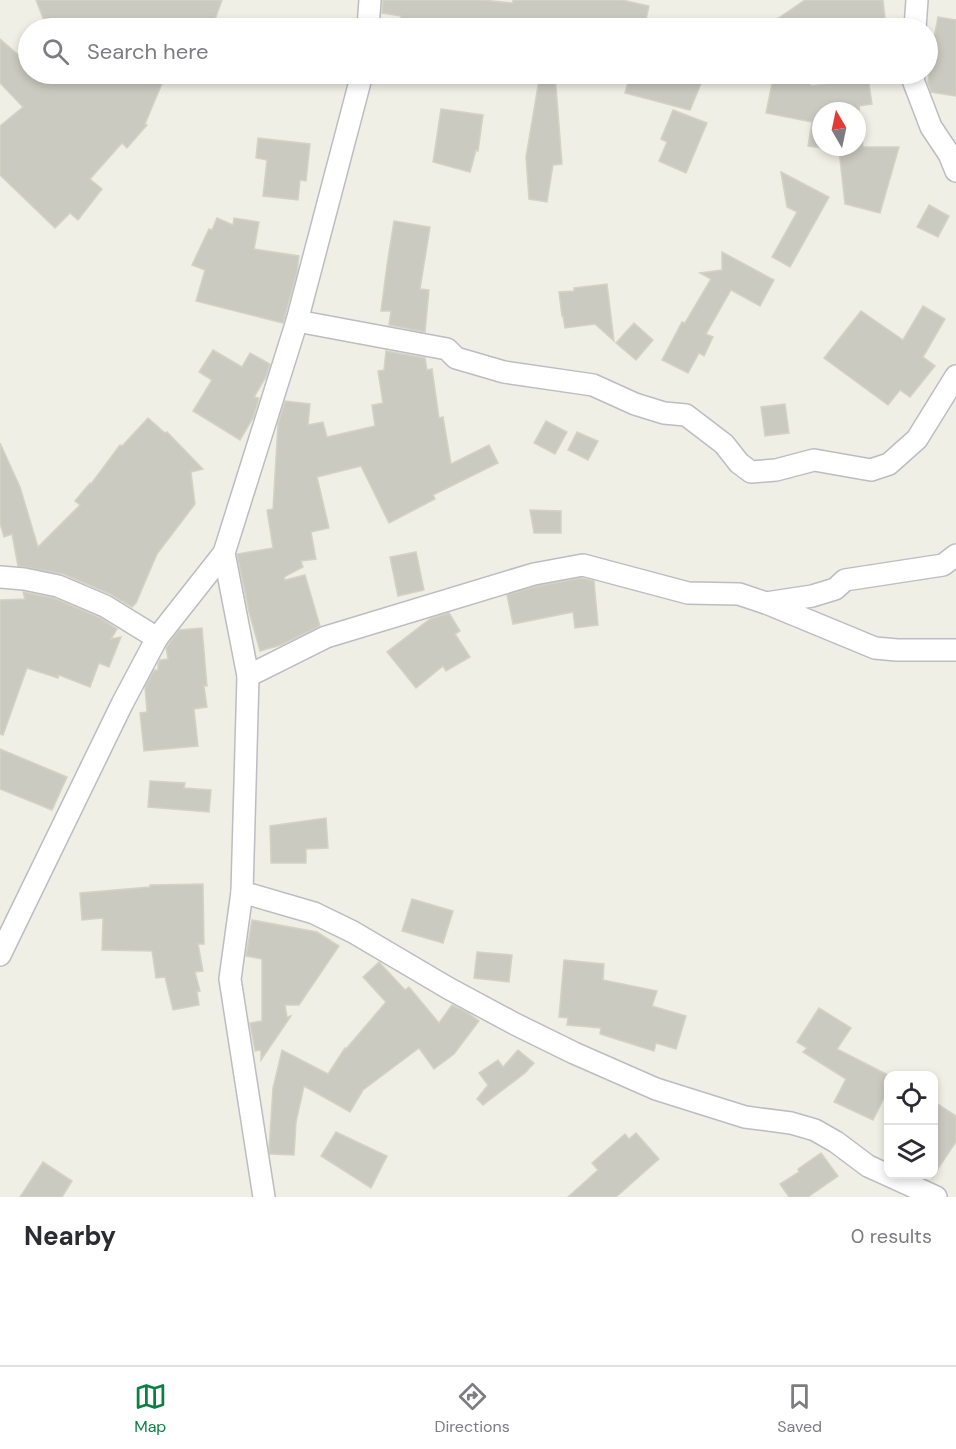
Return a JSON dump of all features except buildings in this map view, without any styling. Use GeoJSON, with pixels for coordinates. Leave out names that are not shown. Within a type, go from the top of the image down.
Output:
{"type":"FeatureCollection","features":[{"type":"Feature","properties":{"kind":"street"},"geometry":{"type":"LineString","coordinates":[[369,18],[370,0]]}},
{"type":"Feature","properties":{"kind":"street"},"geometry":{"type":"LineString","coordinates":[[916,18],[917,0]]}},
{"type":"Feature","properties":{"kind":"street"},"geometry":{"type":"LineString","coordinates":[[0,955],[122,704],[157,638],[224,553],[297,321],[359,84]]}},
{"type":"Feature","properties":{"kind":"street"},"geometry":{"type":"LineString","coordinates":[[915,84],[931,127],[949,154],[956,171]]}},
{"type":"Feature","properties":{"kind":"street"},"geometry":{"type":"LineString","coordinates":[[297,321],[447,349],[456,358],[504,372],[593,385],[635,404],[664,413],[687,415],[724,444],[739,463],[751,472],[776,470],[814,460],[871,470],[889,464],[917,439],[956,376]]}},
{"type":"Feature","properties":{"kind":"street"},"geometry":{"type":"LineString","coordinates":[[224,553],[248,676],[242,892],[230,979],[264,1197]]}},
{"type":"Feature","properties":{"kind":"street"},"geometry":{"type":"LineString","coordinates":[[765,603],[812,596],[835,589],[845,580],[943,565],[956,555]]}},
{"type":"Feature","properties":{"kind":"street"},"geometry":{"type":"LineString","coordinates":[[248,676],[326,638],[534,574],[584,565],[688,593],[739,594],[875,648],[956,650]]}},
{"type":"Feature","properties":{"kind":"street"},"geometry":{"type":"LineString","coordinates":[[0,577],[58,586],[105,606],[157,638]]}},
{"type":"Feature","properties":{"kind":"street"},"geometry":{"type":"LineString","coordinates":[[242,892],[314,914],[343,927],[448,988],[574,1053],[656,1089],[745,1117],[791,1123],[815,1130],[836,1142],[868,1166],[936,1197]]}}]}
